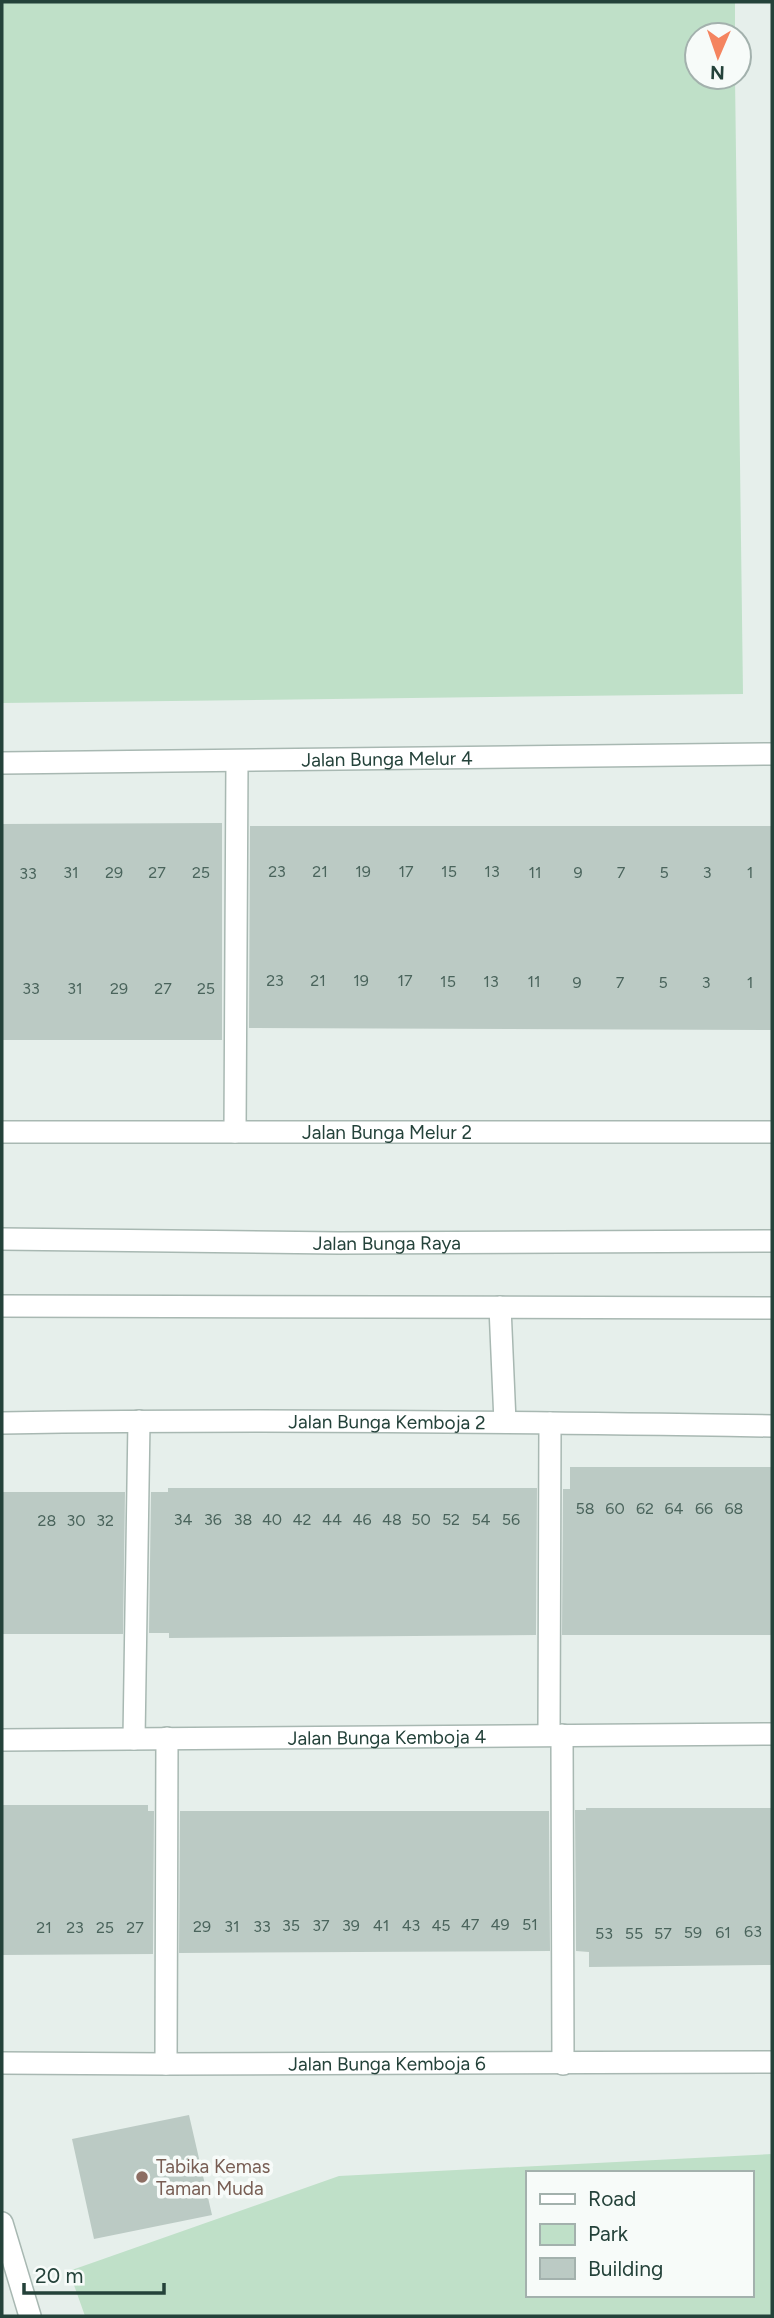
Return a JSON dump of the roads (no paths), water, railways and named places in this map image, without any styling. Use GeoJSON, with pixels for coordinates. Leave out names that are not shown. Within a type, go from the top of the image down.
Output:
{"type":"FeatureCollection","features":[{"type":"Feature","properties":{"kind":"street","name":"Jalan Bunga Melur 4"},"geometry":{"type":"LineString","coordinates":[[2,763],[772,754]]}},
{"type":"Feature","properties":{"kind":"street"},"geometry":{"type":"LineString","coordinates":[[235,1132],[237,761]]}},
{"type":"Feature","properties":{"kind":"street","name":"Jalan Bunga Melur 2"},"geometry":{"type":"LineString","coordinates":[[2,1132],[772,1132]]}},
{"type":"Feature","properties":{"kind":"street","name":"Jalan Bunga Raya"},"geometry":{"type":"LineString","coordinates":[[2,1239],[325,1242],[772,1241]]}},
{"type":"Feature","properties":{"kind":"street"},"geometry":{"type":"LineString","coordinates":[[2,1306],[772,1308]]}},
{"type":"Feature","properties":{"kind":"street"},"geometry":{"type":"LineString","coordinates":[[500,1307],[505,1422]]}},
{"type":"Feature","properties":{"kind":"street"},"geometry":{"type":"LineString","coordinates":[[134,1738],[139,1421]]}},
{"type":"Feature","properties":{"kind":"street","name":"Jalan Bunga Kemboja 2"},"geometry":{"type":"LineString","coordinates":[[2,1423],[505,1422],[772,1426]]}},
{"type":"Feature","properties":{"kind":"street"},"geometry":{"type":"LineString","coordinates":[[550,1423],[563,2064]]}},
{"type":"Feature","properties":{"kind":"street","name":"Jalan Bunga Kemboja 4"},"geometry":{"type":"LineString","coordinates":[[2,1740],[772,1734]]}},
{"type":"Feature","properties":{"kind":"street"},"geometry":{"type":"LineString","coordinates":[[166,2064],[167,1738]]}},
{"type":"Feature","properties":{"kind":"street","name":"Jalan Bunga Kemboja 6"},"geometry":{"type":"LineString","coordinates":[[2,2063],[772,2063]]}},
{"type":"Feature","properties":{"kind":"street"},"geometry":{"type":"LineString","coordinates":[[2,2223],[30,2316]]}},
{"type":"Feature","properties":{"kind":"place","name":"Tabika Kemas Taman Muda"},"geometry":{"type":"Point","coordinates":[142,2177]}}]}
